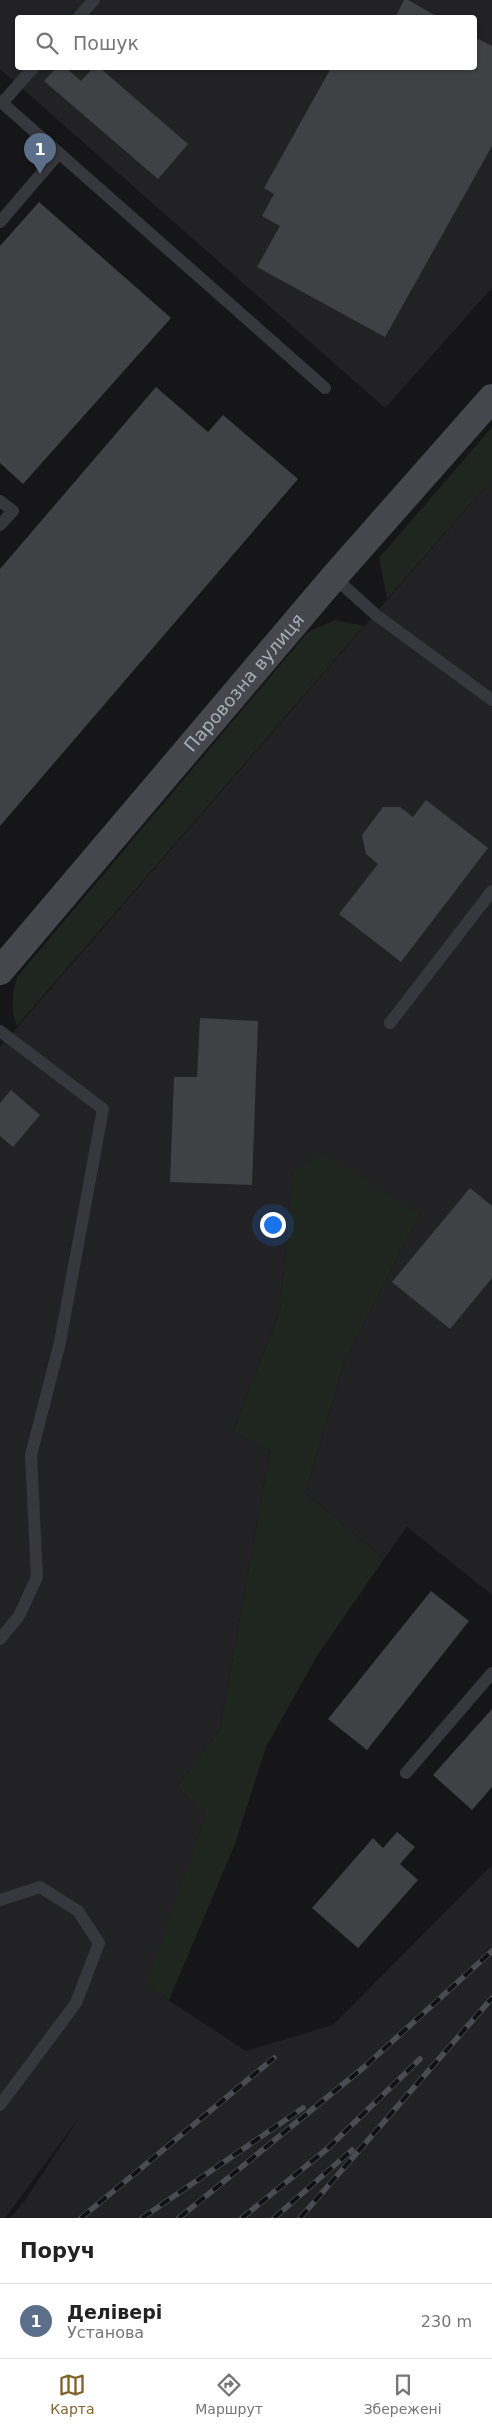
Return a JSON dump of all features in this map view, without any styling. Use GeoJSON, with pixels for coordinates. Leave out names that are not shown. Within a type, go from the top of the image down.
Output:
{"type":"FeatureCollection","features":[{"type":"Feature","properties":{"kind":"main road","name":"Паровозна вулиця"},"geometry":{"type":"LineString","coordinates":[[0,971],[334,577],[492,398]]}},
{"type":"Feature","properties":{"kind":"lane"},"geometry":{"type":"LineString","coordinates":[[81,15],[94,0]]}},
{"type":"Feature","properties":{"kind":"lane"},"geometry":{"type":"LineString","coordinates":[[32,70],[1,102],[325,388]]}},
{"type":"Feature","properties":{"kind":"lane"},"geometry":{"type":"LineString","coordinates":[[0,222],[59,153]]}},
{"type":"Feature","properties":{"kind":"lane"},"geometry":{"type":"LineString","coordinates":[[0,501],[13,511],[0,525]]}},
{"type":"Feature","properties":{"kind":"lane"},"geometry":{"type":"LineString","coordinates":[[334,577],[376,615],[492,700]]}},
{"type":"Feature","properties":{"kind":"lane"},"geometry":{"type":"LineString","coordinates":[[390,1023],[492,891]]}},
{"type":"Feature","properties":{"kind":"lane"},"geometry":{"type":"LineString","coordinates":[[0,1032],[103,1109],[60,1342],[31,1455],[37,1577],[19,1616],[0,1639]]}},
{"type":"Feature","properties":{"kind":"lane"},"geometry":{"type":"LineString","coordinates":[[406,1773],[492,1674]]}},
{"type":"Feature","properties":{"kind":"lane"},"geometry":{"type":"LineString","coordinates":[[0,1900],[40,1887],[78,1911],[99,1943],[76,2003],[0,2106]]}},
{"type":"Feature","properties":{"kind":"shaded area"},"geometry":{"type":"Polygon","coordinates":[[[0,0],[492,0],[492,288],[385,408],[0,69],[0,0]]]}},
{"type":"Feature","properties":{"kind":"shaded area"},"geometry":{"type":"Polygon","coordinates":[[[492,427],[492,479],[387,599],[379,558],[492,427]]]}},
{"type":"Feature","properties":{"kind":"shaded area"},"geometry":{"type":"Polygon","coordinates":[[[492,479],[492,1595],[407,1527],[384,1559],[305,1493],[345,1360],[420,1214],[293,1172],[280,1310],[233,1432],[270,1451],[220,1729],[177,1787],[206,1814],[147,1986],[246,2051],[333,2025],[492,1865],[492,2218],[10,2218],[26,2199],[81,2115],[5,2218],[0,2218],[0,1047],[492,479]]]}},
{"type":"Feature","properties":{"kind":"shaded area"},"geometry":{"type":"Polygon","coordinates":[[[335,620],[364,626],[17,1026],[12,1002],[17,977],[308,632],[335,620]]]}},
{"type":"Feature","properties":{"kind":"shaded area"},"geometry":{"type":"Polygon","coordinates":[[[323,1152],[420,1214],[345,1360],[305,1493],[384,1559],[317,1656],[266,1747],[235,1844],[169,2000],[146,1986],[206,1814],[177,1787],[220,1729],[270,1451],[233,1432],[280,1310],[293,1172],[323,1152]]]}},
{"type":"Feature","properties":{"kind":"building"},"geometry":{"type":"Polygon","coordinates":[[[404,0],[408,0],[435,15],[396,15],[404,0]]]}},
{"type":"Feature","properties":{"kind":"building"},"geometry":{"type":"Polygon","coordinates":[[[477,38],[492,46],[492,146],[385,337],[257,267],[280,226],[262,216],[274,194],[264,188],[330,70],[477,70],[477,38]]]}},
{"type":"Feature","properties":{"kind":"building"},"geometry":{"type":"Polygon","coordinates":[[[54,70],[68,70],[81,81],[91,70],[102,70],[188,144],[158,179],[44,81],[54,70]]]}},
{"type":"Feature","properties":{"kind":"building"},"geometry":{"type":"Polygon","coordinates":[[[39,202],[171,318],[23,484],[0,463],[0,246],[39,202]]]}},
{"type":"Feature","properties":{"kind":"building"},"geometry":{"type":"Polygon","coordinates":[[[156,387],[208,432],[223,415],[298,479],[0,826],[0,569],[156,387]]]}},
{"type":"Feature","properties":{"kind":"building"},"geometry":{"type":"Polygon","coordinates":[[[426,800],[488,848],[401,962],[339,914],[378,864],[366,854],[362,835],[383,807],[400,807],[413,817],[426,800]]]}},
{"type":"Feature","properties":{"kind":"building"},"geometry":{"type":"Polygon","coordinates":[[[200,1018],[258,1021],[252,1185],[170,1182],[174,1077],[197,1077],[200,1018]]]}},
{"type":"Feature","properties":{"kind":"building"},"geometry":{"type":"Polygon","coordinates":[[[11,1090],[40,1115],[13,1147],[0,1136],[0,1103],[11,1090]]]}},
{"type":"Feature","properties":{"kind":"building"},"geometry":{"type":"Polygon","coordinates":[[[470,1188],[492,1206],[492,1278],[450,1329],[392,1282],[470,1188]]]}},
{"type":"Feature","properties":{"kind":"building"},"geometry":{"type":"Polygon","coordinates":[[[431,1591],[469,1621],[367,1750],[328,1719],[431,1591]]]}},
{"type":"Feature","properties":{"kind":"building"},"geometry":{"type":"Polygon","coordinates":[[[492,1709],[492,1787],[472,1810],[433,1775],[492,1709]]]}},
{"type":"Feature","properties":{"kind":"building"},"geometry":{"type":"Polygon","coordinates":[[[397,1832],[415,1847],[400,1864],[418,1880],[358,1948],[312,1908],[373,1838],[383,1848],[397,1832]]]}},
{"type":"Feature","properties":{"kind":"railway"},"geometry":{"type":"LineString","coordinates":[[179,2218],[363,2068],[492,1951]]}},
{"type":"Feature","properties":{"kind":"railway"},"geometry":{"type":"LineString","coordinates":[[300,2218],[492,1998]]}},
{"type":"Feature","properties":{"kind":"railway"},"geometry":{"type":"LineString","coordinates":[[81,2218],[274,2058]]}},
{"type":"Feature","properties":{"kind":"railway"},"geometry":{"type":"LineString","coordinates":[[242,2218],[327,2149],[420,2059]]}},
{"type":"Feature","properties":{"kind":"railway"},"geometry":{"type":"LineString","coordinates":[[142,2218],[303,2108]]}},
{"type":"Feature","properties":{"kind":"railway"},"geometry":{"type":"LineString","coordinates":[[274,2218],[352,2150]]}},
{"type":"Feature","properties":{"kind":"place","name":"Делівері"},"geometry":{"type":"Point","coordinates":[40,174]}}]}
